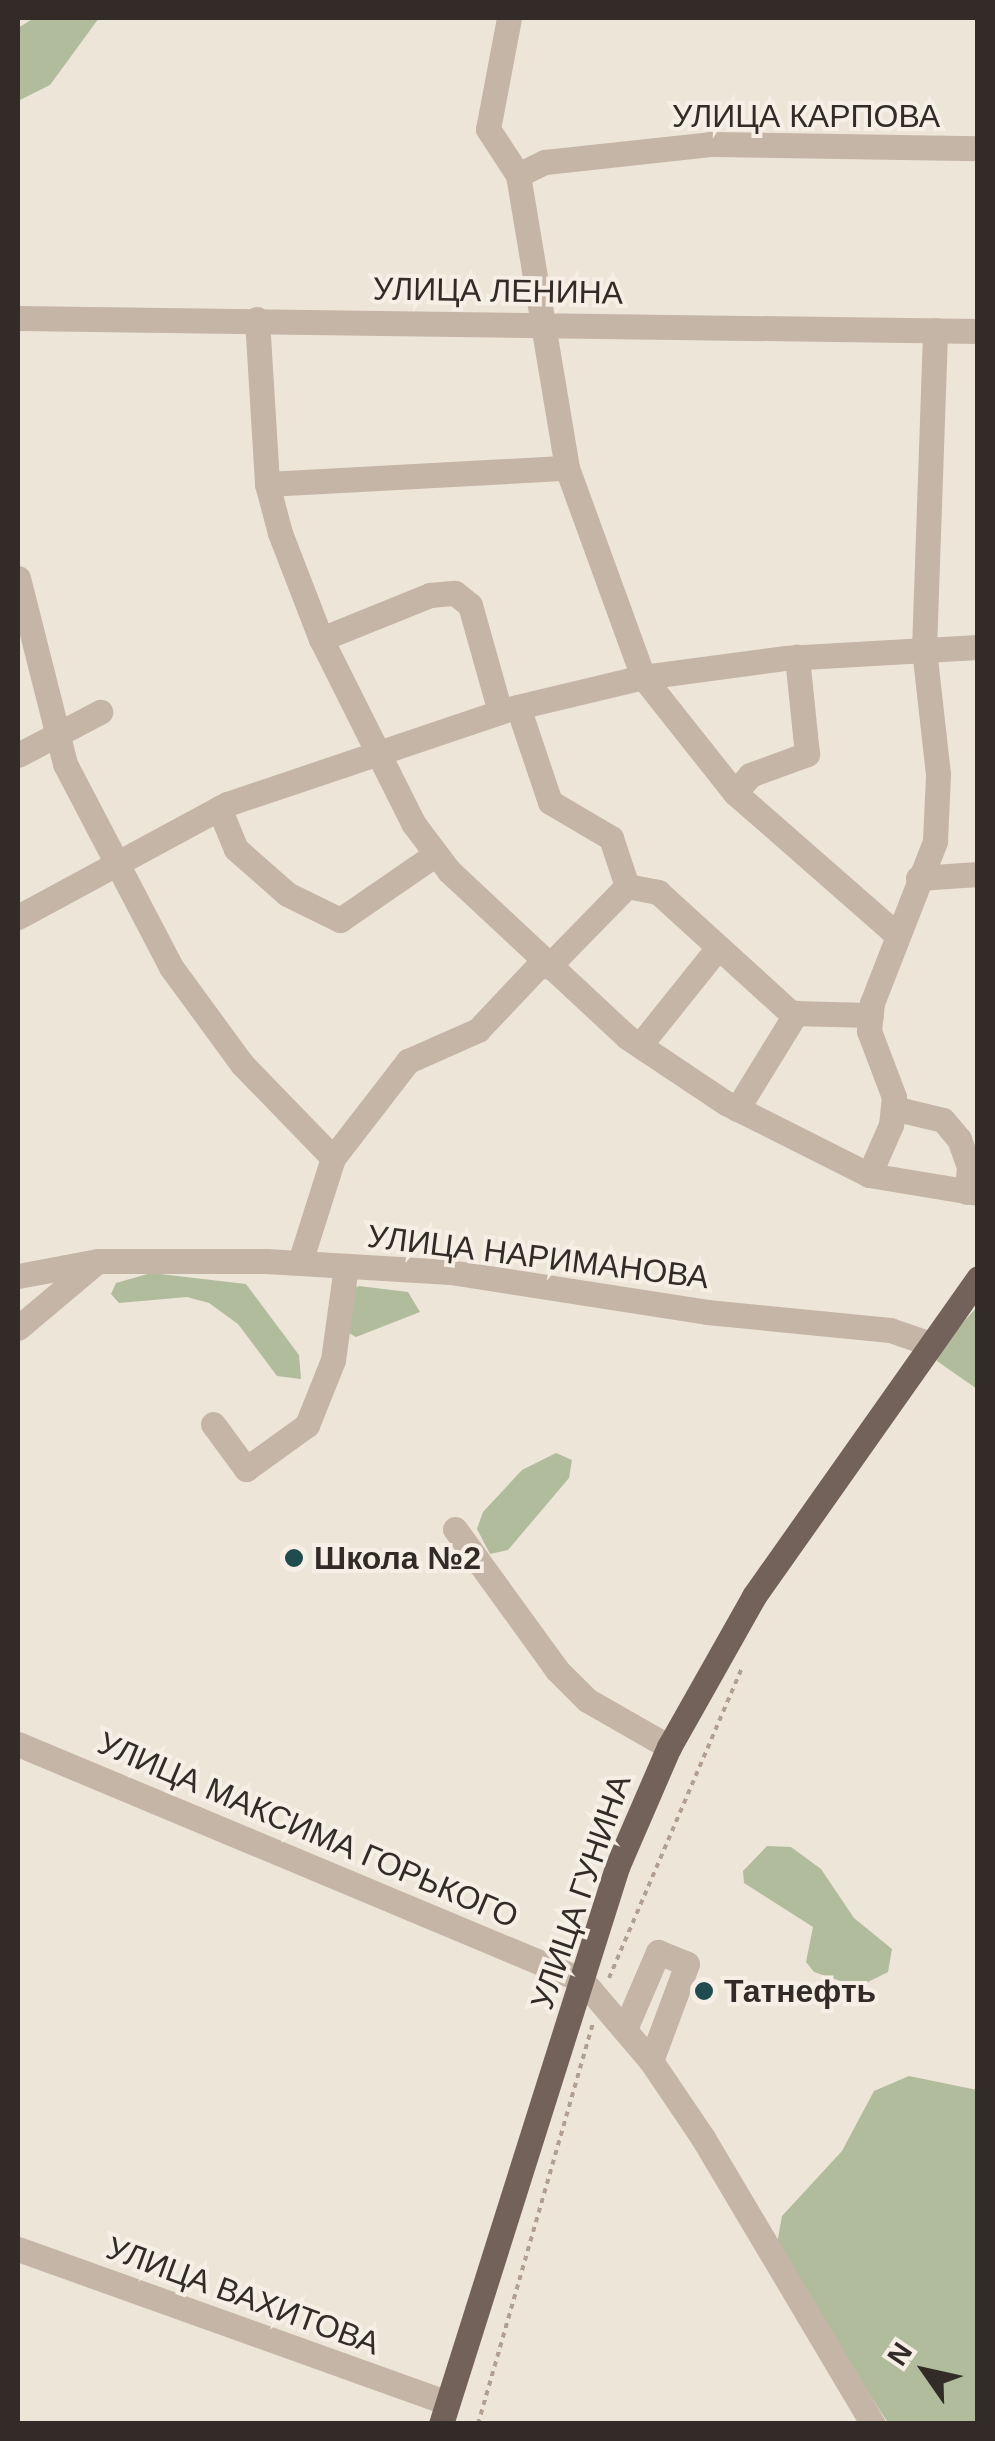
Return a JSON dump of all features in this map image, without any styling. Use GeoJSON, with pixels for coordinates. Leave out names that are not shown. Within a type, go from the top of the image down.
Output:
{"type":"FeatureCollection","features":[{"type":"Feature","properties":{"kind":"main road","name":"УЛИЦА ГУНИНА"},"geometry":{"type":"LineString","coordinates":[[444,2413],[591,1990],[617,1868],[669,1746],[754,1596],[928,1343],[978,1278]]}},
{"type":"Feature","properties":{"kind":"street"},"geometry":{"type":"LineString","coordinates":[[509,18],[488,129],[518,176],[567,468],[643,677],[735,793],[894,932]]}},
{"type":"Feature","properties":{"kind":"street","name":"УЛИЦА КАРПОВА"},"geometry":{"type":"LineString","coordinates":[[518,176],[545,162],[710,144],[978,148]]}},
{"type":"Feature","properties":{"kind":"street","name":"УЛИЦА ЛЕНИНА"},"geometry":{"type":"LineString","coordinates":[[18,318],[978,331]]}},
{"type":"Feature","properties":{"kind":"street"},"geometry":{"type":"LineString","coordinates":[[257,320],[266,484],[321,640],[382,752],[412,823],[436,854],[545,965],[640,1046],[737,1109],[869,1174],[972,1192],[960,1139],[943,1120],[893,1108]]}},
{"type":"Feature","properties":{"kind":"street"},"geometry":{"type":"LineString","coordinates":[[869,1174],[893,1108],[869,1031],[871,1015],[894,932],[934,842],[938,774],[924,649],[935,330]]}},
{"type":"Feature","properties":{"kind":"street"},"geometry":{"type":"LineString","coordinates":[[266,484],[567,468]]}},
{"type":"Feature","properties":{"kind":"street"},"geometry":{"type":"LineString","coordinates":[[321,640],[430,595],[455,593],[470,606],[509,710],[550,802],[611,838],[627,886]]}},
{"type":"Feature","properties":{"kind":"street"},"geometry":{"type":"LineString","coordinates":[[19,595],[65,764],[182,984],[242,1064],[333,1158]]}},
{"type":"Feature","properties":{"kind":"street"},"geometry":{"type":"LineString","coordinates":[[18,917],[114,860],[219,808],[509,710],[643,677],[798,657],[978,647]]}},
{"type":"Feature","properties":{"kind":"street"},"geometry":{"type":"LineString","coordinates":[[735,793],[750,775],[807,754],[798,657]]}},
{"type":"Feature","properties":{"kind":"street"},"geometry":{"type":"LineString","coordinates":[[18,755],[100,712]]}},
{"type":"Feature","properties":{"kind":"street"},"geometry":{"type":"LineString","coordinates":[[219,808],[236,848],[287,894],[340,920],[436,854]]}},
{"type":"Feature","properties":{"kind":"street"},"geometry":{"type":"LineString","coordinates":[[918,878],[978,874]]}},
{"type":"Feature","properties":{"kind":"street"},"geometry":{"type":"LineString","coordinates":[[627,886],[658,892],[716,950],[796,1014],[871,1015]]}},
{"type":"Feature","properties":{"kind":"street"},"geometry":{"type":"LineString","coordinates":[[300,1262],[333,1158],[408,1061],[478,1030],[627,886]]}},
{"type":"Feature","properties":{"kind":"street"},"geometry":{"type":"LineString","coordinates":[[640,1046],[716,950]]}},
{"type":"Feature","properties":{"kind":"street"},"geometry":{"type":"LineString","coordinates":[[737,1109],[796,1014]]}},
{"type":"Feature","properties":{"kind":"street"},"geometry":{"type":"LineString","coordinates":[[18,1328],[98,1261]]}},
{"type":"Feature","properties":{"kind":"street","name":"УЛИЦА НАРИМАНОВА"},"geometry":{"type":"LineString","coordinates":[[18,1276],[98,1261],[300,1262],[450,1272],[707,1312],[890,1330],[928,1343]]}},
{"type":"Feature","properties":{"kind":"street"},"geometry":{"type":"LineString","coordinates":[[212,1424],[246,1469],[307,1426],[333,1360],[346,1266]]}},
{"type":"Feature","properties":{"kind":"street"},"geometry":{"type":"LineString","coordinates":[[455,1529],[557,1670],[587,1700],[669,1746]]}},
{"type":"Feature","properties":{"kind":"street","name":"УЛИЦА МАКСИМА ГОРЬКОГО"},"geometry":{"type":"LineString","coordinates":[[18,1744],[591,1990],[651,2061],[873,2424]]}},
{"type":"Feature","properties":{"kind":"street"},"geometry":{"type":"LineString","coordinates":[[625,2029],[658,1952],[687,1964],[651,2061]]}},
{"type":"Feature","properties":{"kind":"street","name":"УЛИЦА ВАХИТОВА"},"geometry":{"type":"LineString","coordinates":[[18,2250],[444,2413]]}},
{"type":"Feature","properties":{"kind":"path"},"geometry":{"type":"LineString","coordinates":[[478,2424],[591,1990],[746,1656]]}},
{"type":"Feature","properties":{"kind":"green space"},"geometry":{"type":"Polygon","coordinates":[[[34,18],[99,18],[50,85],[18,101],[18,28],[34,18]]]}},
{"type":"Feature","properties":{"kind":"green space"},"geometry":{"type":"Polygon","coordinates":[[[151,1273],[246,1284],[299,1355],[301,1379],[277,1376],[238,1324],[209,1303],[187,1297],[119,1303],[111,1294],[116,1283],[151,1273]]]}},
{"type":"Feature","properties":{"kind":"green space"},"geometry":{"type":"Polygon","coordinates":[[[359,1286],[408,1292],[420,1312],[356,1337],[336,1326],[340,1294],[359,1286]]]}},
{"type":"Feature","properties":{"kind":"green space"},"geometry":{"type":"Polygon","coordinates":[[[977,1307],[977,1389],[937,1361],[938,1350],[977,1307]]]}},
{"type":"Feature","properties":{"kind":"green space"},"geometry":{"type":"Polygon","coordinates":[[[556,1453],[572,1460],[569,1478],[508,1550],[490,1554],[477,1529],[483,1512],[522,1470],[556,1453]]]}},
{"type":"Feature","properties":{"kind":"green space"},"geometry":{"type":"Polygon","coordinates":[[[767,1846],[791,1847],[821,1869],[854,1918],[892,1949],[888,1972],[858,1987],[814,1972],[806,1962],[813,1927],[744,1883],[743,1871],[767,1846]]]}},
{"type":"Feature","properties":{"kind":"green space"},"geometry":{"type":"Polygon","coordinates":[[[909,2076],[977,2090],[977,2423],[888,2423],[776,2249],[782,2216],[842,2151],[874,2091],[909,2076]]]}},
{"type":"Feature","properties":{"kind":"place","name":"Школа №2"},"geometry":{"type":"Point","coordinates":[294,1558]}},
{"type":"Feature","properties":{"kind":"place","name":"Татнефть"},"geometry":{"type":"Point","coordinates":[704,1991]}}]}
